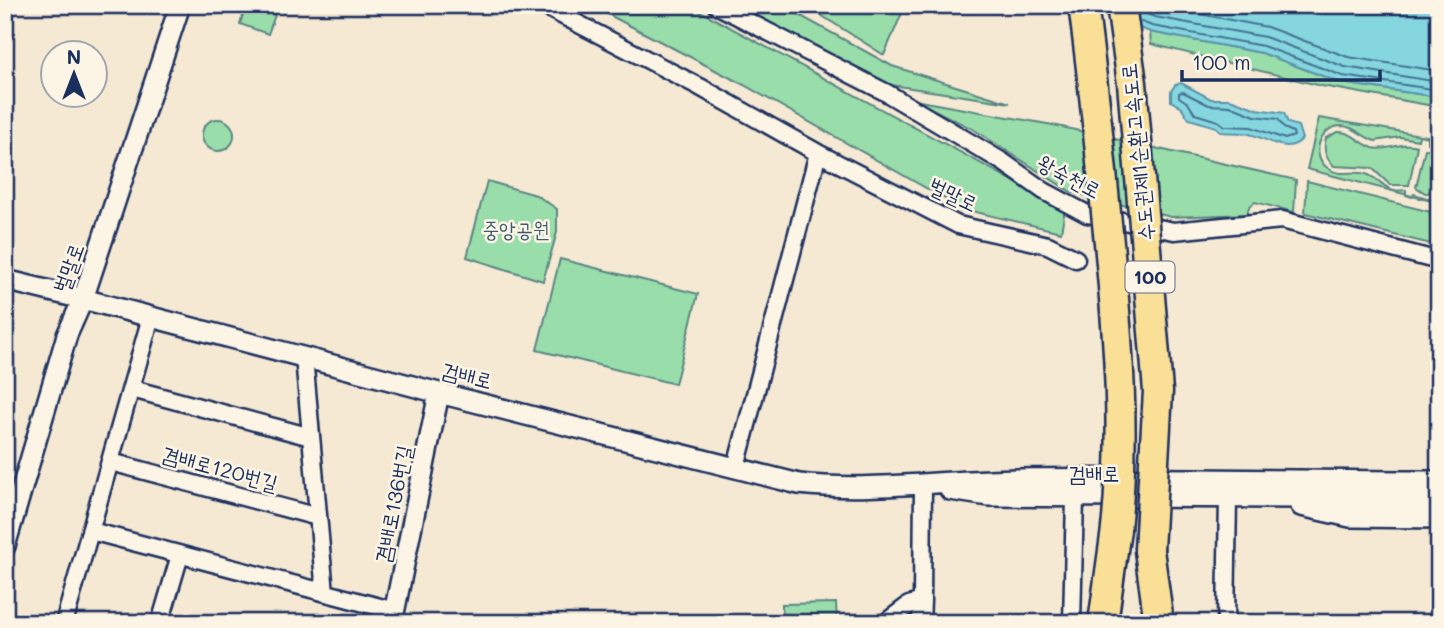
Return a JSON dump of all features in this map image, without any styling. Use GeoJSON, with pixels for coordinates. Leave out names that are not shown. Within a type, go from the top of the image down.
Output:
{"type":"FeatureCollection","features":[{"type":"Feature","properties":{"kind":"highway","name":"수도권제1순환고속도로"},"geometry":{"type":"LineString","coordinates":[[1083,5],[1094,83],[1120,392],[1120,494],[1110,623]]}},
{"type":"Feature","properties":{"kind":"highway","name":"수도권제1순환고속도로"},"geometry":{"type":"LineString","coordinates":[[1121,5],[1132,83],[1158,391],[1149,550],[1149,623]]}},
{"type":"Feature","properties":{"kind":"highway","name":"수도권제1순환고속도로"},"geometry":{"type":"LineString","coordinates":[[1116,529],[1117,623]]}},
{"type":"Feature","properties":{"kind":"highway"},"geometry":{"type":"LineString","coordinates":[[1103,623],[1116,529]]}},
{"type":"Feature","properties":{"kind":"highway","name":"수도권제1순환고속도로"},"geometry":{"type":"LineString","coordinates":[[1149,550],[1159,623]]}},
{"type":"Feature","properties":{"kind":"street","name":"벌말로"},"geometry":{"type":"LineString","coordinates":[[5,546],[67,335],[83,299],[180,5]]}},
{"type":"Feature","properties":{"kind":"street","name":"벌말로"},"geometry":{"type":"LineString","coordinates":[[542,5],[700,87],[818,153],[966,228],[1048,245],[1076,259]]}},
{"type":"Feature","properties":{"kind":"street","name":"왕숙천로"},"geometry":{"type":"LineString","coordinates":[[716,5],[885,92],[1003,162],[1044,191],[1087,214],[1174,231],[1282,220],[1439,261]]}},
{"type":"Feature","properties":{"kind":"street"},"geometry":{"type":"LineString","coordinates":[[736,467],[818,153]]}},
{"type":"Feature","properties":{"kind":"street","name":"검배로"},"geometry":{"type":"LineString","coordinates":[[5,280],[799,484],[923,485],[988,479],[1266,489]]}},
{"type":"Feature","properties":{"kind":"street"},"geometry":{"type":"LineString","coordinates":[[64,623],[151,317]]}},
{"type":"Feature","properties":{"kind":"street"},"geometry":{"type":"LineString","coordinates":[[304,357],[325,593]]}},
{"type":"Feature","properties":{"kind":"street"},"geometry":{"type":"LineString","coordinates":[[132,389],[312,437]]}},
{"type":"Feature","properties":{"kind":"street","name":"겸배로136번길"},"geometry":{"type":"LineString","coordinates":[[394,617],[439,393]]}},
{"type":"Feature","properties":{"kind":"street","name":"겸배로120번길"},"geometry":{"type":"LineString","coordinates":[[111,462],[318,517]]}},
{"type":"Feature","properties":{"kind":"street"},"geometry":{"type":"LineString","coordinates":[[1266,489],[1353,472],[1439,472]]}},
{"type":"Feature","properties":{"kind":"street"},"geometry":{"type":"LineString","coordinates":[[1266,489],[1439,481]]}},
{"type":"Feature","properties":{"kind":"street","name":"검배로"},"geometry":{"type":"LineString","coordinates":[[923,485],[989,496],[1228,497],[1266,489]]}},
{"type":"Feature","properties":{"kind":"street"},"geometry":{"type":"LineString","coordinates":[[921,623],[923,485]]}},
{"type":"Feature","properties":{"kind":"street"},"geometry":{"type":"LineString","coordinates":[[1266,489],[1439,499]]}},
{"type":"Feature","properties":{"kind":"street"},"geometry":{"type":"LineString","coordinates":[[1266,489],[1350,517],[1439,518]]}},
{"type":"Feature","properties":{"kind":"street"},"geometry":{"type":"LineString","coordinates":[[1072,623],[1075,497]]}},
{"type":"Feature","properties":{"kind":"street"},"geometry":{"type":"LineString","coordinates":[[1226,623],[1228,497]]}},
{"type":"Feature","properties":{"kind":"street"},"geometry":{"type":"LineString","coordinates":[[91,531],[325,593],[394,617]]}},
{"type":"Feature","properties":{"kind":"street"},"geometry":{"type":"LineString","coordinates":[[160,623],[180,555]]}},
{"type":"Feature","properties":{"kind":"street"},"geometry":{"type":"LineString","coordinates":[[885,623],[909,606],[922,601]]}},
{"type":"Feature","properties":{"kind":"green space"},"geometry":{"type":"Polygon","coordinates":[[[246,5],[275,15],[268,34],[240,24],[246,5]]]}},
{"type":"Feature","properties":{"kind":"green space"},"geometry":{"type":"Polygon","coordinates":[[[590,5],[689,5],[1065,209],[1061,232],[963,209],[744,85],[590,5]]]}},
{"type":"Feature","properties":{"kind":"green space"},"geometry":{"type":"Polygon","coordinates":[[[731,5],[781,5],[892,66],[1010,103],[885,84],[731,5]]]}},
{"type":"Feature","properties":{"kind":"green space"},"geometry":{"type":"Polygon","coordinates":[[[805,5],[904,5],[905,6],[884,55],[805,5]]]}},
{"type":"Feature","properties":{"kind":"green space"},"geometry":{"type":"Polygon","coordinates":[[[1150,32],[1262,53],[1341,83],[1439,97],[1439,107],[1322,86],[1151,44],[1150,32]]]}},
{"type":"Feature","properties":{"kind":"green space"},"geometry":{"type":"Polygon","coordinates":[[[914,100],[1053,125],[1296,180],[1294,212],[1255,202],[1249,207],[1247,214],[1171,217],[1071,192],[973,129],[914,100]]]}},
{"type":"Feature","properties":{"kind":"green space"},"geometry":{"type":"Polygon","coordinates":[[[1319,118],[1439,138],[1439,144],[1428,143],[1428,137],[1419,135],[1418,140],[1400,137],[1375,141],[1341,126],[1327,131],[1322,137],[1318,150],[1323,164],[1329,169],[1338,173],[1366,174],[1392,191],[1307,169],[1319,118]]]}},
{"type":"Feature","properties":{"kind":"green space"},"geometry":{"type":"Polygon","coordinates":[[[218,119],[229,124],[234,135],[229,146],[218,151],[207,146],[202,135],[207,124],[218,119]]]}},
{"type":"Feature","properties":{"kind":"green space"},"geometry":{"type":"Polygon","coordinates":[[[1337,132],[1347,133],[1373,148],[1417,146],[1409,185],[1390,185],[1372,168],[1334,166],[1327,156],[1325,146],[1326,138],[1337,132]]]}},
{"type":"Feature","properties":{"kind":"green space"},"geometry":{"type":"Polygon","coordinates":[[[1425,149],[1439,149],[1439,187],[1436,188],[1439,192],[1425,193],[1416,187],[1425,149]]]}},
{"type":"Feature","properties":{"kind":"green space","name":"중앙공원"},"geometry":{"type":"Polygon","coordinates":[[[487,181],[536,195],[557,209],[557,232],[543,281],[467,257],[487,181]]]}},
{"type":"Feature","properties":{"kind":"green space"},"geometry":{"type":"Polygon","coordinates":[[[1307,181],[1439,214],[1439,246],[1305,213],[1307,181]]]}},
{"type":"Feature","properties":{"kind":"green space"},"geometry":{"type":"Polygon","coordinates":[[[1413,196],[1439,198],[1439,203],[1413,196]]]}},
{"type":"Feature","properties":{"kind":"green space"},"geometry":{"type":"Polygon","coordinates":[[[560,259],[698,294],[675,384],[537,350],[560,259]]]}},
{"type":"Feature","properties":{"kind":"green space"},"geometry":{"type":"Polygon","coordinates":[[[836,603],[837,623],[782,623],[782,604],[836,603]]]}},
{"type":"Feature","properties":{"kind":"water"},"geometry":{"type":"Polygon","coordinates":[[[1076,5],[1439,7],[1439,97],[1341,83],[1262,53],[1150,32],[1076,5]]]}},
{"type":"Feature","properties":{"kind":"water"},"geometry":{"type":"Polygon","coordinates":[[[1181,83],[1211,99],[1230,99],[1257,109],[1284,113],[1288,123],[1298,126],[1302,139],[1296,144],[1283,146],[1249,134],[1221,132],[1216,127],[1189,119],[1182,108],[1171,101],[1171,91],[1175,85],[1181,83]]]}}]}
